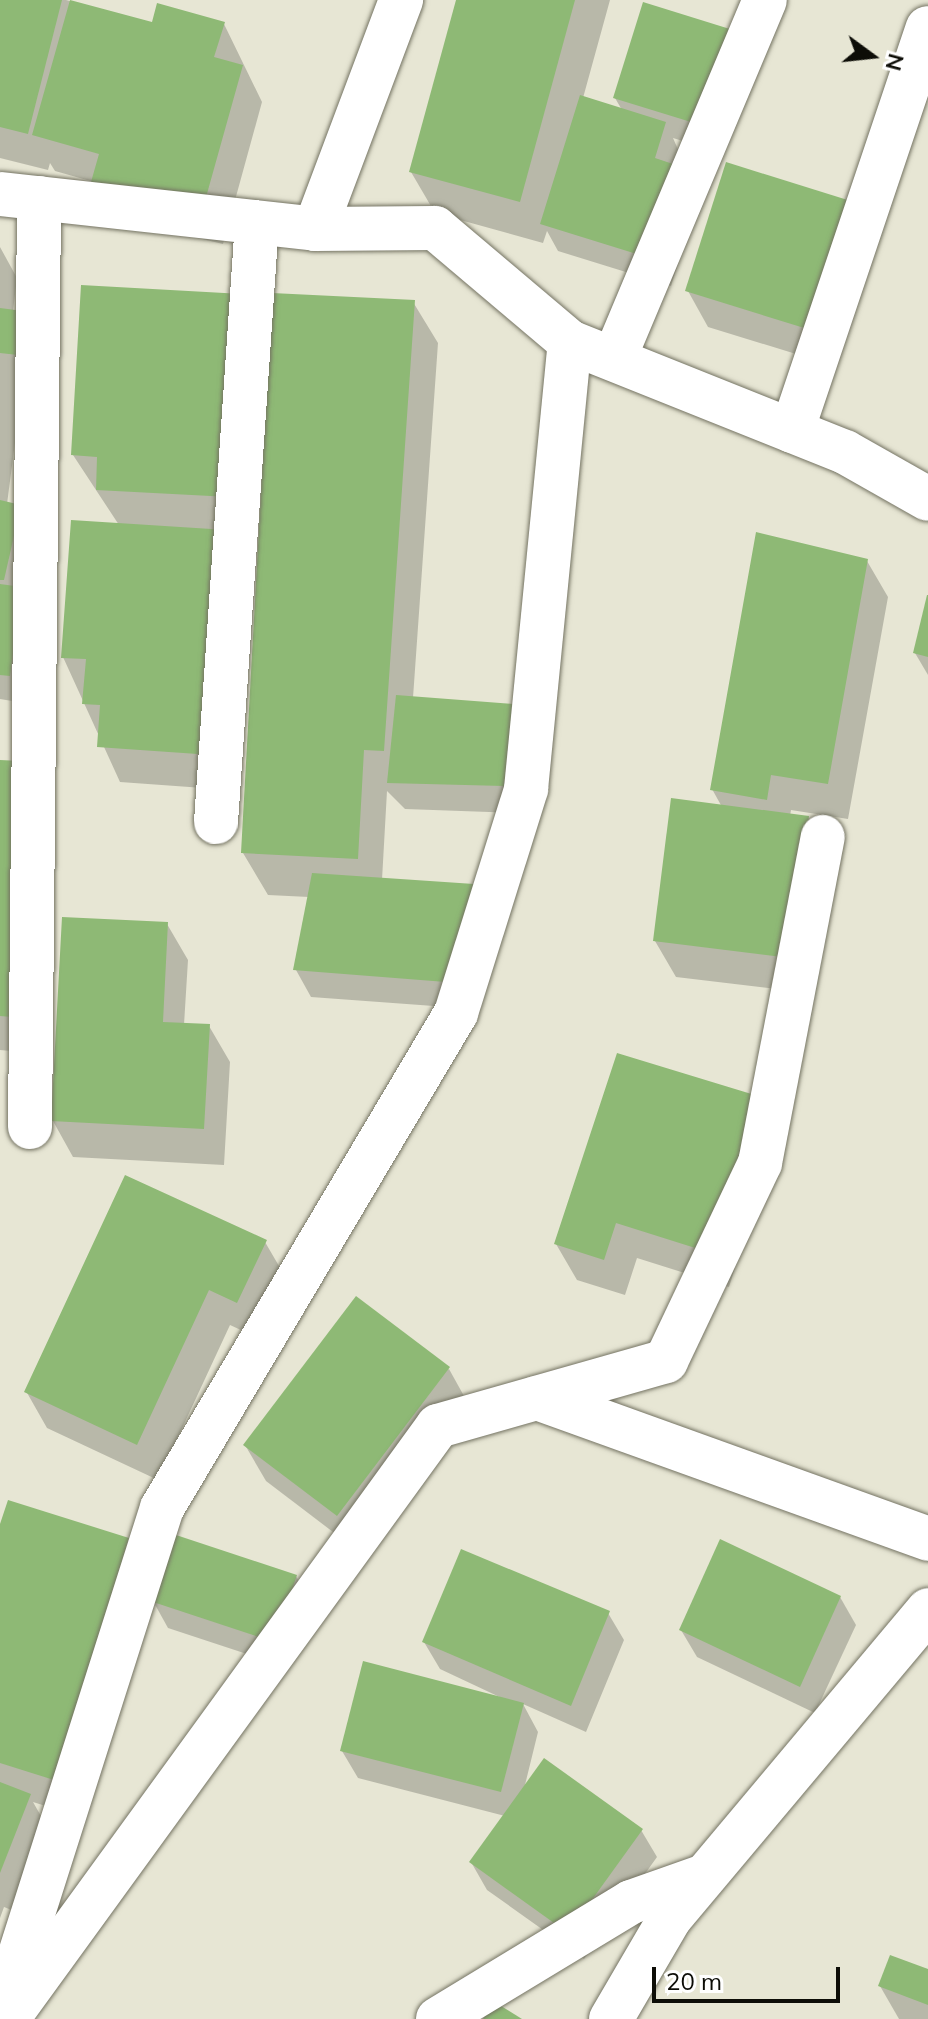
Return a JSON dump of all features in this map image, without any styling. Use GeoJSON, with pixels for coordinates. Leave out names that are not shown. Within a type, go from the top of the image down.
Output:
{"type":"FeatureCollection","features":[{"type":"Feature","properties":{"kind":"street"},"geometry":{"type":"LineString","coordinates":[[315,229],[401,0]]}},
{"type":"Feature","properties":{"kind":"street"},"geometry":{"type":"LineString","coordinates":[[614,359],[765,0]]}},
{"type":"Feature","properties":{"kind":"street"},"geometry":{"type":"LineString","coordinates":[[792,431],[928,28]]}},
{"type":"Feature","properties":{"kind":"street"},"geometry":{"type":"LineString","coordinates":[[30,1127],[20,196],[315,229],[435,228],[570,342],[792,431],[928,499]]}},
{"type":"Feature","properties":{"kind":"street"},"geometry":{"type":"LineString","coordinates":[[216,822],[257,222]]}},
{"type":"Feature","properties":{"kind":"street"},"geometry":{"type":"LineString","coordinates":[[0,2017],[162,1508],[456,1013],[526,789],[570,342]]}},
{"type":"Feature","properties":{"kind":"street"},"geometry":{"type":"LineString","coordinates":[[8,2019],[438,1426],[666,1361],[760,1163],[823,837]]}},
{"type":"Feature","properties":{"kind":"street"},"geometry":{"type":"LineString","coordinates":[[537,1398],[928,1539]]}},
{"type":"Feature","properties":{"kind":"street"},"geometry":{"type":"LineString","coordinates":[[611,2019],[670,1918],[928,1610]]}},
{"type":"Feature","properties":{"kind":"street"},"geometry":{"type":"LineString","coordinates":[[438,2019],[631,1902],[705,1876]]}},
{"type":"Feature","properties":{"kind":"building"},"geometry":{"type":"Polygon","coordinates":[[[0,0],[62,0],[28,134],[0,127],[0,0]]]}},
{"type":"Feature","properties":{"kind":"building"},"geometry":{"type":"Polygon","coordinates":[[[70,0],[152,22],[157,3],[225,22],[214,57],[243,65],[203,208],[91,182],[99,154],[32,135],[70,0]]]}},
{"type":"Feature","properties":{"kind":"building"},"geometry":{"type":"Polygon","coordinates":[[[456,0],[575,0],[520,202],[409,172],[456,0]]]}},
{"type":"Feature","properties":{"kind":"building"},"geometry":{"type":"Polygon","coordinates":[[[643,2],[733,30],[704,126],[613,98],[643,2]]]}},
{"type":"Feature","properties":{"kind":"building"},"geometry":{"type":"Polygon","coordinates":[[[580,95],[666,122],[655,158],[685,168],[656,260],[540,224],[580,95]]]}},
{"type":"Feature","properties":{"kind":"building"},"geometry":{"type":"Polygon","coordinates":[[[726,162],[854,202],[814,331],[685,291],[726,162]]]}},
{"type":"Feature","properties":{"kind":"building"},"geometry":{"type":"Polygon","coordinates":[[[81,285],[242,294],[230,497],[96,490],[97,457],[71,455],[81,285]]]}},
{"type":"Feature","properties":{"kind":"building"},"geometry":{"type":"Polygon","coordinates":[[[272,293],[415,300],[384,751],[364,750],[358,859],[241,853],[272,293]]]}},
{"type":"Feature","properties":{"kind":"building"},"geometry":{"type":"Polygon","coordinates":[[[0,308],[23,311],[18,355],[0,353],[0,308]]]}},
{"type":"Feature","properties":{"kind":"building"},"geometry":{"type":"Polygon","coordinates":[[[0,500],[21,505],[4,580],[0,580],[0,500]]]}},
{"type":"Feature","properties":{"kind":"building"},"geometry":{"type":"Polygon","coordinates":[[[71,520],[227,530],[212,755],[97,747],[100,705],[82,704],[86,659],[61,658],[71,520]]]}},
{"type":"Feature","properties":{"kind":"building"},"geometry":{"type":"Polygon","coordinates":[[[756,532],[868,559],[828,784],[771,775],[767,800],[710,790],[756,532]]]}},
{"type":"Feature","properties":{"kind":"building"},"geometry":{"type":"Polygon","coordinates":[[[0,584],[22,587],[10,676],[0,675],[0,584]]]}},
{"type":"Feature","properties":{"kind":"building"},"geometry":{"type":"Polygon","coordinates":[[[928,595],[928,657],[913,653],[928,595]]]}},
{"type":"Feature","properties":{"kind":"building"},"geometry":{"type":"Polygon","coordinates":[[[396,695],[513,704],[504,786],[387,783],[396,695]]]}},
{"type":"Feature","properties":{"kind":"building"},"geometry":{"type":"Polygon","coordinates":[[[0,760],[20,761],[12,1017],[0,1016],[0,760]]]}},
{"type":"Feature","properties":{"kind":"building"},"geometry":{"type":"Polygon","coordinates":[[[671,798],[809,816],[790,958],[653,941],[671,798]]]}},
{"type":"Feature","properties":{"kind":"building"},"geometry":{"type":"Polygon","coordinates":[[[312,873],[474,884],[446,982],[293,970],[312,873]]]}},
{"type":"Feature","properties":{"kind":"building"},"geometry":{"type":"Polygon","coordinates":[[[62,917],[168,922],[163,1022],[210,1024],[204,1129],[51,1121],[62,917]]]}},
{"type":"Feature","properties":{"kind":"building"},"geometry":{"type":"Polygon","coordinates":[[[617,1053],[758,1096],[708,1252],[616,1223],[604,1260],[554,1244],[617,1053]]]}},
{"type":"Feature","properties":{"kind":"building"},"geometry":{"type":"Polygon","coordinates":[[[125,1175],[267,1240],[237,1303],[209,1290],[137,1445],[24,1392],[125,1175]]]}},
{"type":"Feature","properties":{"kind":"building"},"geometry":{"type":"Polygon","coordinates":[[[356,1296],[450,1367],[337,1516],[243,1445],[356,1296]]]}},
{"type":"Feature","properties":{"kind":"building"},"geometry":{"type":"Polygon","coordinates":[[[8,1500],[129,1538],[54,1780],[0,1763],[0,1524],[8,1500]]]}},
{"type":"Feature","properties":{"kind":"building"},"geometry":{"type":"Polygon","coordinates":[[[173,1534],[297,1575],[274,1642],[150,1601],[173,1534]]]}},
{"type":"Feature","properties":{"kind":"building"},"geometry":{"type":"Polygon","coordinates":[[[720,1539],[841,1596],[800,1687],[679,1630],[720,1539]]]}},
{"type":"Feature","properties":{"kind":"building"},"geometry":{"type":"Polygon","coordinates":[[[461,1549],[610,1611],[571,1706],[422,1642],[461,1549]]]}},
{"type":"Feature","properties":{"kind":"building"},"geometry":{"type":"Polygon","coordinates":[[[363,1661],[524,1703],[501,1792],[340,1751],[363,1661]]]}},
{"type":"Feature","properties":{"kind":"building"},"geometry":{"type":"Polygon","coordinates":[[[544,1758],[643,1829],[568,1933],[469,1862],[544,1758]]]}},
{"type":"Feature","properties":{"kind":"building"},"geometry":{"type":"Polygon","coordinates":[[[0,1782],[31,1794],[0,1873],[0,1782]]]}},
{"type":"Feature","properties":{"kind":"building"},"geometry":{"type":"Polygon","coordinates":[[[890,1955],[928,1969],[928,2005],[878,1986],[890,1955]]]}},
{"type":"Feature","properties":{"kind":"building"},"geometry":{"type":"Polygon","coordinates":[[[493,2001],[522,2019],[483,2019],[493,2001]]]}}]}
